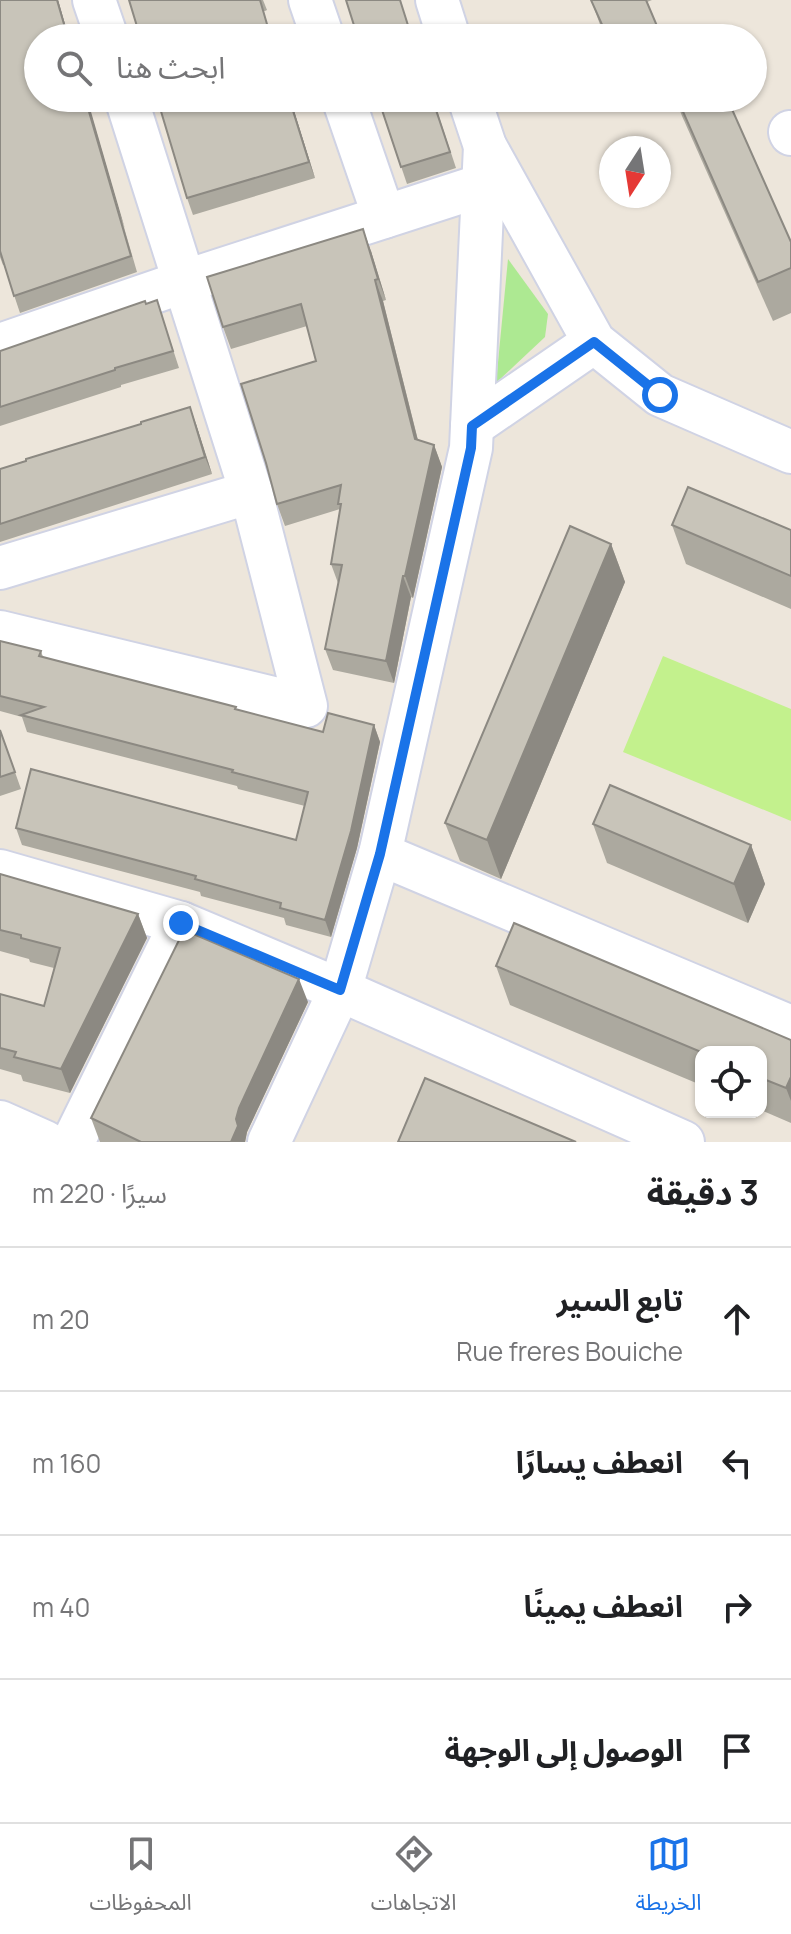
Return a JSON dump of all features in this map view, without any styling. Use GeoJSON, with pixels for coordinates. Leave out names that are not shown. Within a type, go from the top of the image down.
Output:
{"type":"FeatureCollection","features":[{"type":"Feature","properties":{"kind":"street"},"geometry":{"type":"LineString","coordinates":[[94,0],[102,24]]}},
{"type":"Feature","properties":{"kind":"street"},"geometry":{"type":"LineString","coordinates":[[310,0],[318,24]]}},
{"type":"Feature","properties":{"kind":"street"},"geometry":{"type":"LineString","coordinates":[[437,0],[445,24]]}},
{"type":"Feature","properties":{"kind":"street"},"geometry":{"type":"LineString","coordinates":[[0,632],[306,706],[251,492],[131,112]]}},
{"type":"Feature","properties":{"kind":"street"},"geometry":{"type":"LineString","coordinates":[[348,112],[384,217]]}},
{"type":"Feature","properties":{"kind":"street"},"geometry":{"type":"LineString","coordinates":[[269,1142],[340,990],[380,854],[471,448],[484,166],[472,112]]}},
{"type":"Feature","properties":{"kind":"street"},"geometry":{"type":"LineString","coordinates":[[1,343],[384,217],[484,166]]}},
{"type":"Feature","properties":{"kind":"street"},"geometry":{"type":"LineString","coordinates":[[484,166],[594,342],[660,395],[791,452]]}},
{"type":"Feature","properties":{"kind":"street"},"geometry":{"type":"LineString","coordinates":[[472,426],[594,342]]}},
{"type":"Feature","properties":{"kind":"street"},"geometry":{"type":"LineString","coordinates":[[0,568],[251,492]]}},
{"type":"Feature","properties":{"kind":"street"},"geometry":{"type":"LineString","coordinates":[[380,854],[791,1027]]}},
{"type":"Feature","properties":{"kind":"street"},"geometry":{"type":"LineString","coordinates":[[0,871],[181,923],[683,1142]]}},
{"type":"Feature","properties":{"kind":"street"},"geometry":{"type":"LineString","coordinates":[[73,1142],[181,923]]}},
{"type":"Feature","properties":{"kind":"street"},"geometry":{"type":"LineString","coordinates":[[0,1122],[45,1142]]}},
{"type":"Feature","properties":{"kind":"green space"},"geometry":{"type":"Polygon","coordinates":[[[508,259],[548,314],[545,337],[496,383],[508,259]]]}},
{"type":"Feature","properties":{"kind":"green space"},"geometry":{"type":"Polygon","coordinates":[[[663,656],[791,709],[791,821],[623,752],[663,656]]]}},
{"type":"Feature","properties":{"kind":"building"},"geometry":{"type":"Polygon","coordinates":[[[0,0],[57,0],[64,24],[24,24],[24,112],[89,112],[131,256],[14,296],[0,251],[0,0]]]}},
{"type":"Feature","properties":{"kind":"building"},"geometry":{"type":"Polygon","coordinates":[[[129,0],[260,0],[267,24],[136,24],[129,0]]]}},
{"type":"Feature","properties":{"kind":"building"},"geometry":{"type":"Polygon","coordinates":[[[346,0],[400,0],[408,24],[354,24],[346,0]]]}},
{"type":"Feature","properties":{"kind":"building"},"geometry":{"type":"Polygon","coordinates":[[[591,0],[646,0],[656,24],[602,24],[591,0]]]}},
{"type":"Feature","properties":{"kind":"building"},"geometry":{"type":"Polygon","coordinates":[[[161,112],[293,112],[309,162],[187,198],[161,112]]]}},
{"type":"Feature","properties":{"kind":"building"},"geometry":{"type":"Polygon","coordinates":[[[383,112],[437,112],[450,152],[401,167],[383,112]]]}},
{"type":"Feature","properties":{"kind":"building"},"geometry":{"type":"Polygon","coordinates":[[[683,112],[733,112],[791,242],[791,268],[758,282],[683,112]]]}},
{"type":"Feature","properties":{"kind":"building"},"geometry":{"type":"Polygon","coordinates":[[[363,229],[378,279],[375,280],[415,439],[434,445],[386,661],[325,649],[342,565],[331,564],[341,485],[277,504],[241,384],[316,361],[301,304],[223,327],[207,277],[363,229]]]}},
{"type":"Feature","properties":{"kind":"building"},"geometry":{"type":"Polygon","coordinates":[[[157,300],[173,351],[0,407],[0,351],[145,301],[146,304],[157,300]]]}},
{"type":"Feature","properties":{"kind":"building"},"geometry":{"type":"Polygon","coordinates":[[[190,407],[205,457],[0,524],[0,469],[190,407]]]}},
{"type":"Feature","properties":{"kind":"building"},"geometry":{"type":"Polygon","coordinates":[[[688,487],[791,530],[791,576],[672,525],[688,487]]]}},
{"type":"Feature","properties":{"kind":"building"},"geometry":{"type":"Polygon","coordinates":[[[570,526],[611,544],[487,840],[445,823],[570,526]]]}},
{"type":"Feature","properties":{"kind":"building"},"geometry":{"type":"Polygon","coordinates":[[[0,641],[41,651],[39,656],[323,732],[328,713],[374,725],[351,831],[325,920],[280,908],[281,903],[195,879],[196,876],[16,828],[31,769],[296,840],[308,792],[21,715],[44,707],[0,696],[0,641]]]}},
{"type":"Feature","properties":{"kind":"building"},"geometry":{"type":"Polygon","coordinates":[[[0,730],[15,772],[0,777],[0,730]]]}},
{"type":"Feature","properties":{"kind":"building"},"geometry":{"type":"Polygon","coordinates":[[[610,785],[751,845],[734,884],[593,824],[610,785]]]}},
{"type":"Feature","properties":{"kind":"building"},"geometry":{"type":"Polygon","coordinates":[[[0,874],[138,914],[61,1069],[14,1057],[16,1052],[0,1048],[0,994],[44,1006],[60,948],[0,930],[0,874]]]}},
{"type":"Feature","properties":{"kind":"building"},"geometry":{"type":"Polygon","coordinates":[[[514,923],[791,1040],[791,1077],[786,1088],[767,1080],[767,1046],[695,1046],[695,1049],[496,966],[514,923]]]}},
{"type":"Feature","properties":{"kind":"building"},"geometry":{"type":"Polygon","coordinates":[[[184,930],[299,979],[239,1108],[238,1126],[231,1142],[141,1142],[91,1118],[184,930]]]}},
{"type":"Feature","properties":{"kind":"building"},"geometry":{"type":"Polygon","coordinates":[[[425,1078],[576,1142],[398,1142],[425,1078]]]}},
{"type":"Feature","properties":{"kind":"route"},"geometry":{"type":"LineString","coordinates":[[181,923],[340,990],[380,854],[471,448],[472,426],[594,342],[660,395]]}}]}
